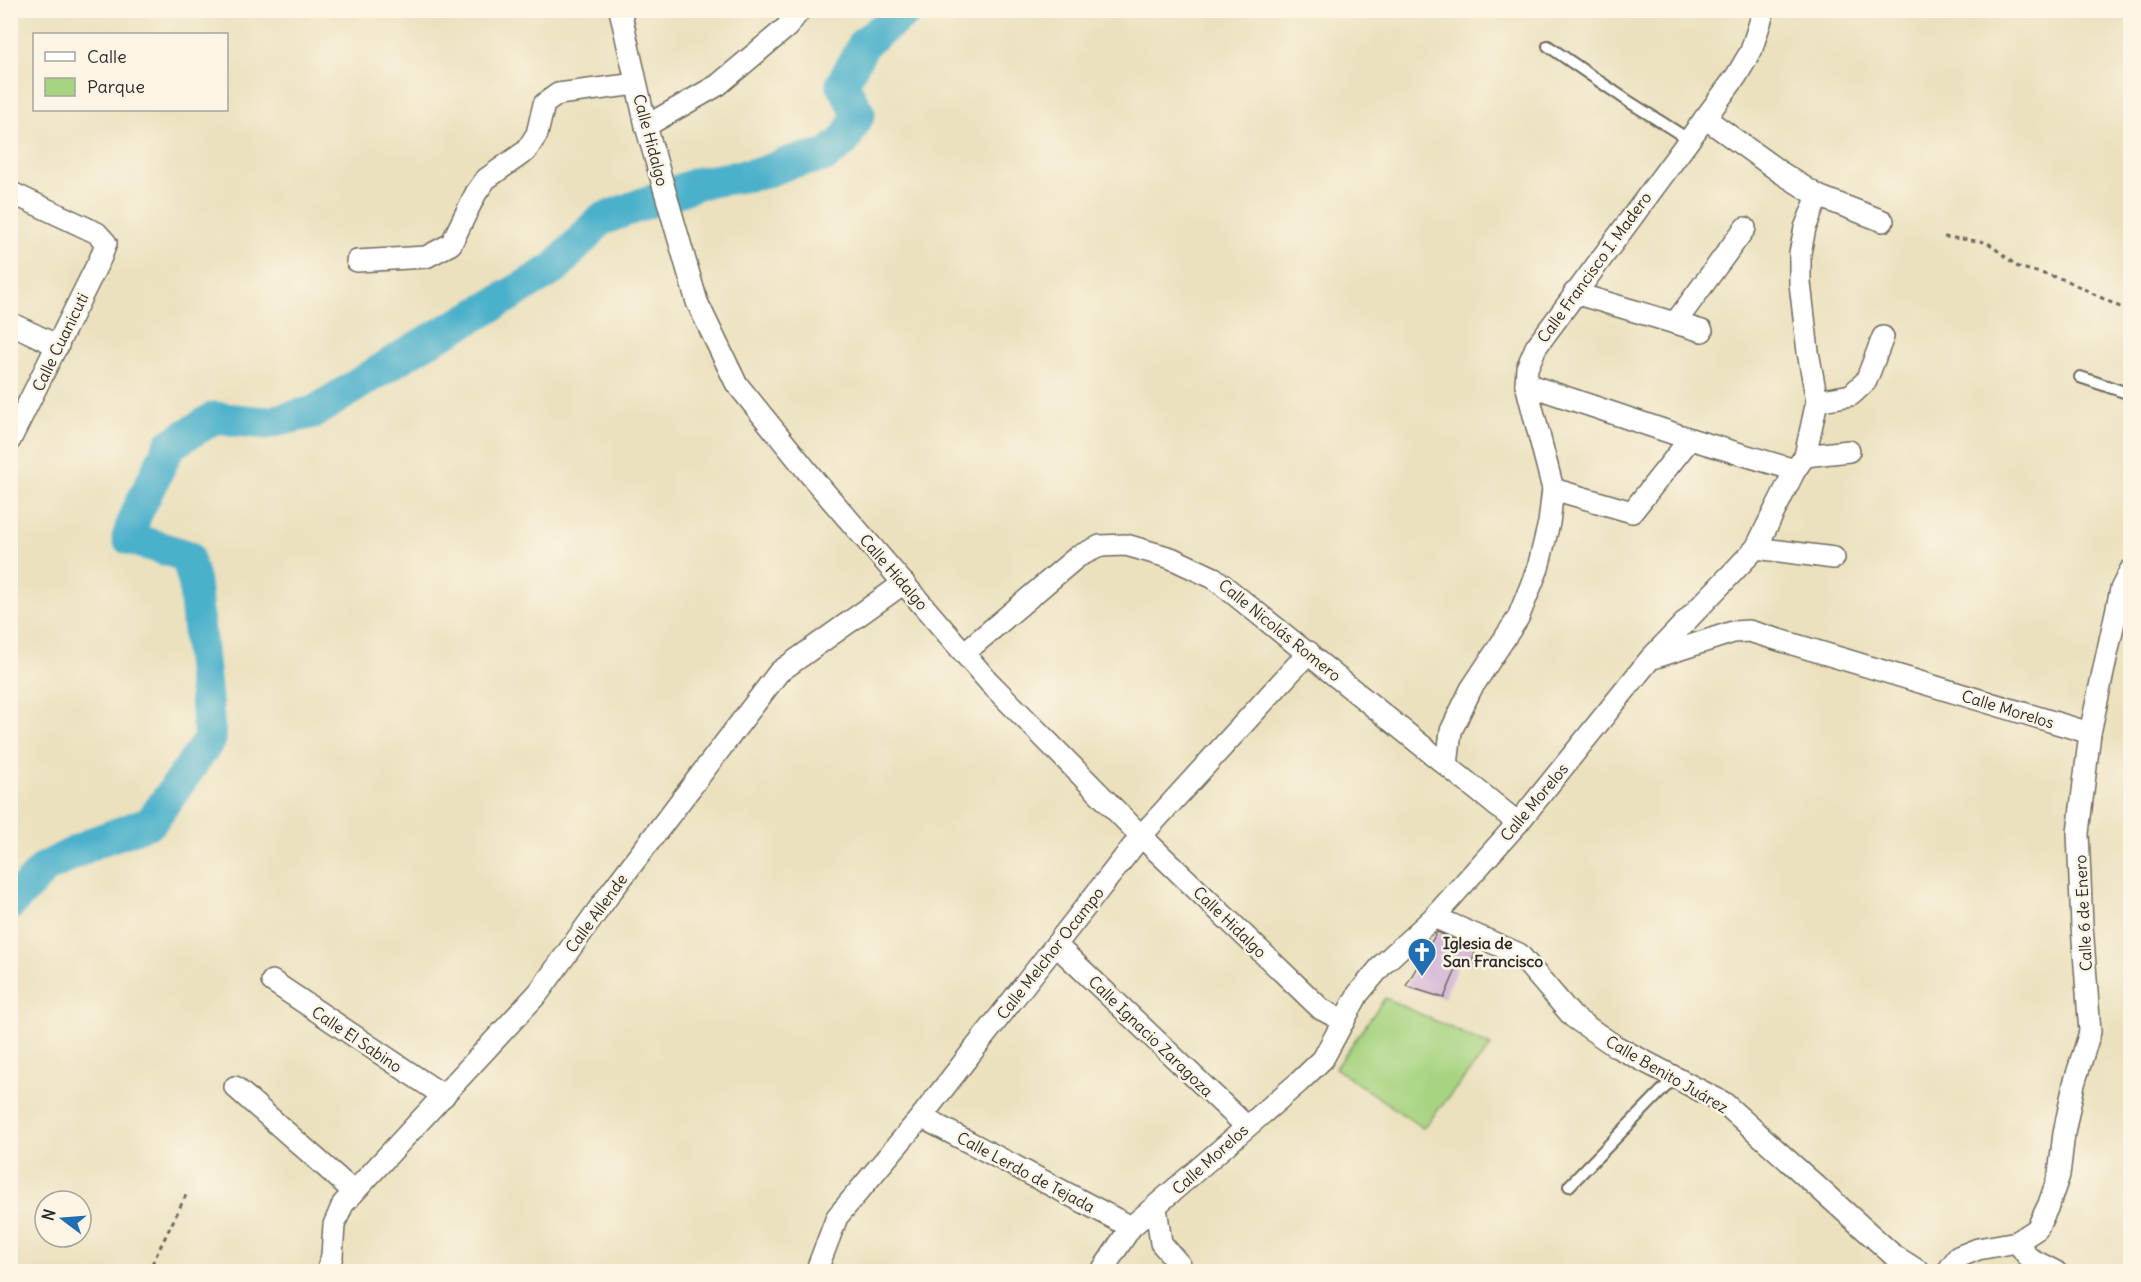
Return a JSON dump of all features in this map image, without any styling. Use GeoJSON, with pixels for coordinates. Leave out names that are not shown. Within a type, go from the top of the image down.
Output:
{"type":"FeatureCollection","features":[{"type":"Feature","properties":{"kind":"street","name":"Calle Hidalgo"},"geometry":{"type":"LineString","coordinates":[[620,10],[646,129],[697,302],[736,383],[816,482],[989,682],[1141,836],[1321,1009],[1344,1021]]}},
{"type":"Feature","properties":{"kind":"street"},"geometry":{"type":"LineString","coordinates":[[646,129],[718,85],[787,27],[800,10]]}},
{"type":"Feature","properties":{"kind":"street","name":"Calle Francisco I. Madero"},"geometry":{"type":"LineString","coordinates":[[1447,765],[1451,731],[1471,689],[1503,644],[1518,618],[1538,568],[1549,523],[1553,489],[1526,384],[1527,368],[1536,347],[1574,293],[1737,75],[1751,51],[1764,10]]}},
{"type":"Feature","properties":{"kind":"street"},"geometry":{"type":"LineString","coordinates":[[357,261],[426,257],[451,244],[476,193],[486,178],[526,151],[537,134],[544,104],[558,94],[636,84]]}},
{"type":"Feature","properties":{"kind":"street"},"geometry":{"type":"LineString","coordinates":[[1705,118],[1780,172],[1818,196],[1883,221]]}},
{"type":"Feature","properties":{"kind":"street","name":"Calle Cuanicuti"},"geometry":{"type":"LineString","coordinates":[[10,192],[97,233],[106,243],[58,346],[10,440]]}},
{"type":"Feature","properties":{"kind":"street"},"geometry":{"type":"LineString","coordinates":[[1650,659],[1756,548],[1800,463],[1817,401],[1808,352],[1800,283],[1800,253],[1805,228],[1818,196]]}},
{"type":"Feature","properties":{"kind":"street"},"geometry":{"type":"LineString","coordinates":[[1675,322],[1745,228]]}},
{"type":"Feature","properties":{"kind":"street"},"geometry":{"type":"LineString","coordinates":[[1574,293],[1702,331]]}},
{"type":"Feature","properties":{"kind":"street"},"geometry":{"type":"LineString","coordinates":[[10,323],[58,346]]}},
{"type":"Feature","properties":{"kind":"street"},"geometry":{"type":"LineString","coordinates":[[1817,401],[1851,395],[1866,381],[1883,337]]}},
{"type":"Feature","properties":{"kind":"street"},"geometry":{"type":"LineString","coordinates":[[1526,384],[1690,439],[1800,463],[1849,451]]}},
{"type":"Feature","properties":{"kind":"street"},"geometry":{"type":"LineString","coordinates":[[1553,489],[1632,512],[1690,439]]}},
{"type":"Feature","properties":{"kind":"street","name":"Calle Nicolás Romero"},"geometry":{"type":"LineString","coordinates":[[964,653],[1077,557],[1100,546],[1126,545],[1171,558],[1214,578],[1309,652],[1518,823]]}},
{"type":"Feature","properties":{"kind":"street"},"geometry":{"type":"LineString","coordinates":[[1756,548],[1834,558]]}},
{"type":"Feature","properties":{"kind":"street","name":"Calle 6 de Enero"},"geometry":{"type":"LineString","coordinates":[[2017,1242],[2037,1228],[2049,1204],[2059,1175],[2074,1084],[2090,1032],[2078,833],[2090,733],[2121,589],[2130,571]]}},
{"type":"Feature","properties":{"kind":"street","name":"Calle Allende"},"geometry":{"type":"LineString","coordinates":[[327,1272],[332,1256],[334,1225],[343,1204],[539,992],[611,892],[779,672],[904,584]]}},
{"type":"Feature","properties":{"kind":"street","name":"Calle Morelos"},"geometry":{"type":"LineString","coordinates":[[1101,1272],[1131,1227],[1323,1059],[1358,994],[1383,964],[1434,917],[1518,823],[1650,659],[1733,632],[1749,631],[2090,733]]}},
{"type":"Feature","properties":{"kind":"street","name":"Calle Melchor Ocampo"},"geometry":{"type":"LineString","coordinates":[[816,1272],[837,1217],[921,1117],[1141,836],[1309,652]]}},
{"type":"Feature","properties":{"kind":"street","name":"Calle Benito Juárez"},"geometry":{"type":"LineString","coordinates":[[1434,917],[1519,954],[1573,1017],[1615,1047],[1724,1103],[1892,1254],[1920,1272]]}},
{"type":"Feature","properties":{"kind":"street","name":"Calle Ignacio Zaragoza"},"geometry":{"type":"LineString","coordinates":[[1056,945],[1246,1126]]}},
{"type":"Feature","properties":{"kind":"street","name":"Calle El Sabino"},"geometry":{"type":"LineString","coordinates":[[272,981],[444,1096]]}},
{"type":"Feature","properties":{"kind":"street"},"geometry":{"type":"LineString","coordinates":[[235,1087],[354,1192]]}},
{"type":"Feature","properties":{"kind":"street","name":"Calle Lerdo de Tejada"},"geometry":{"type":"LineString","coordinates":[[921,1117],[1131,1227]]}},
{"type":"Feature","properties":{"kind":"street"},"geometry":{"type":"LineString","coordinates":[[1156,1207],[1161,1243],[1180,1265],[1183,1272]]}},
{"type":"Feature","properties":{"kind":"street"},"geometry":{"type":"LineString","coordinates":[[1947,1272],[1958,1257],[1978,1249],[2017,1242],[2029,1258],[2056,1272]]}},
{"type":"Feature","properties":{"kind":"lane"},"geometry":{"type":"LineString","coordinates":[[1548,46],[1688,139]]}},
{"type":"Feature","properties":{"kind":"lane"},"geometry":{"type":"LineString","coordinates":[[2080,377],[2130,394]]}},
{"type":"Feature","properties":{"kind":"lane"},"geometry":{"type":"LineString","coordinates":[[1569,1186],[1674,1077]]}},
{"type":"Feature","properties":{"kind":"path"},"geometry":{"type":"LineString","coordinates":[[1944,237],[1987,242],[2018,267],[2066,280],[2130,312]]}},
{"type":"Feature","properties":{"kind":"path"},"geometry":{"type":"LineString","coordinates":[[148,1272],[186,1195]]}},
{"type":"Feature","properties":{"kind":"green space"},"geometry":{"type":"Polygon","coordinates":[[[1385,998],[1491,1046],[1423,1128],[1335,1068],[1385,998]]]}},
{"type":"Feature","properties":{"kind":"building"},"geometry":{"type":"Polygon","coordinates":[[[1437,932],[1476,949],[1471,966],[1460,960],[1444,998],[1406,986],[1437,932]]]}},
{"type":"Feature","properties":{"kind":"waterway"},"geometry":{"type":"LineString","coordinates":[[10,904],[45,868],[95,842],[151,822],[210,739],[194,582],[187,556],[128,538],[135,516],[170,445],[214,418],[266,423],[314,412],[419,346],[555,268],[600,220],[699,183],[762,173],[791,162],[825,156],[844,141],[859,114],[842,84],[865,42],[908,10]]}},
{"type":"Feature","properties":{"kind":"place","name":"Iglesia de San Francisco"},"geometry":{"type":"Point","coordinates":[1422,978]}}]}
